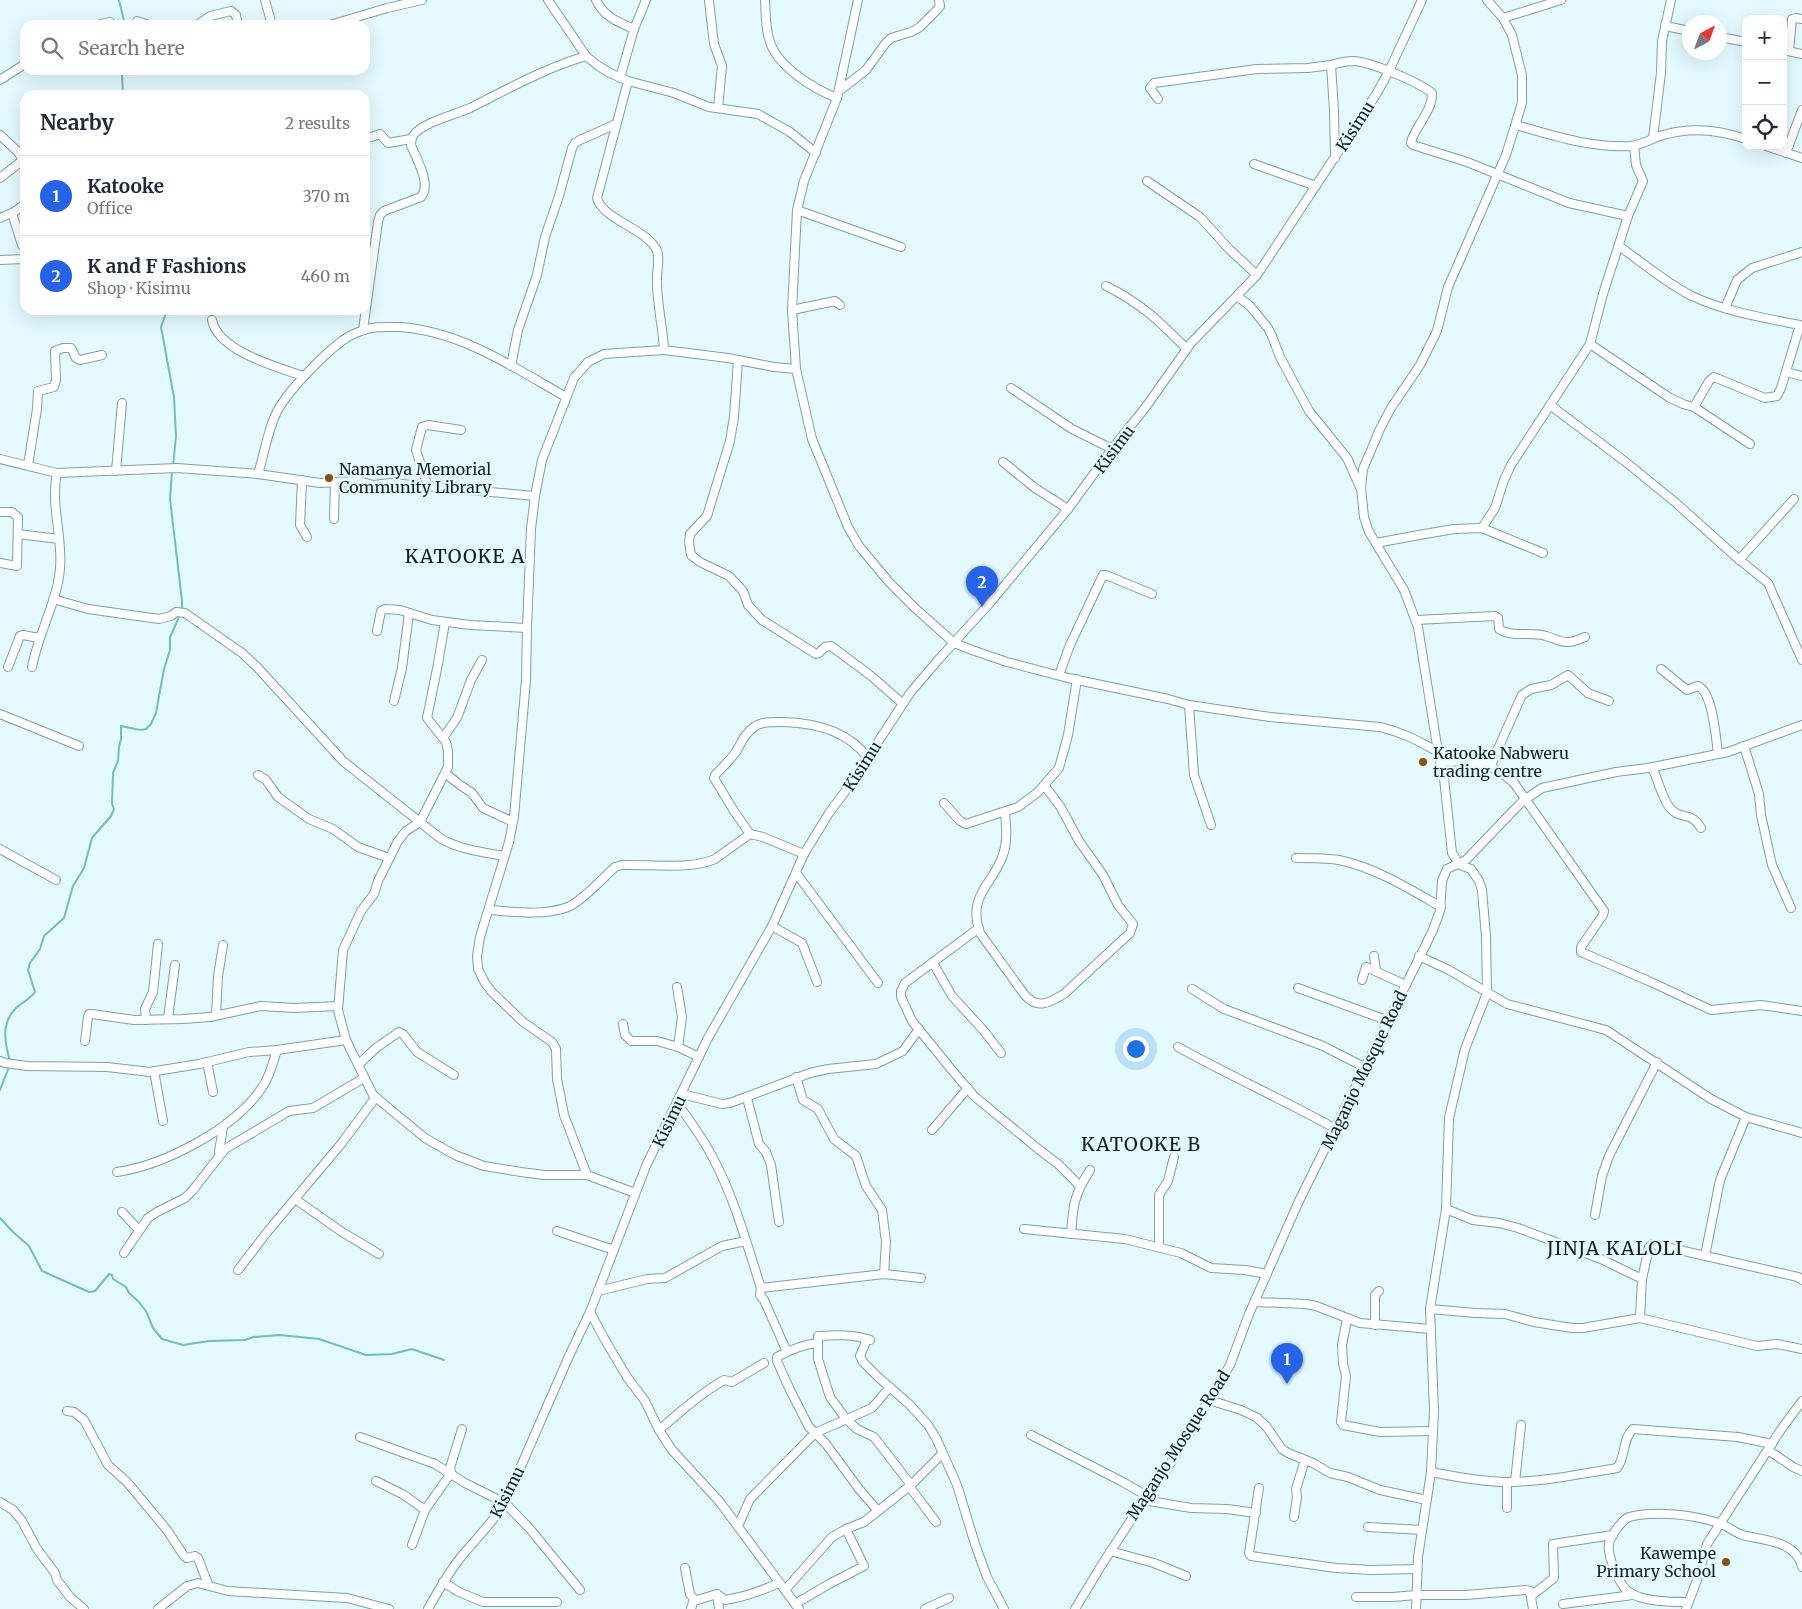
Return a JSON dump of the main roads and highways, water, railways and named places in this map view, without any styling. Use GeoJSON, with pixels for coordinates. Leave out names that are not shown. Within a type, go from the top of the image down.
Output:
{"type":"FeatureCollection","features":[{"type":"Feature","properties":{"kind":"waterway"},"geometry":{"type":"LineString","coordinates":[[119,0],[124,20]]}},
{"type":"Feature","properties":{"kind":"waterway"},"geometry":{"type":"LineString","coordinates":[[122,75],[123,90]]}},
{"type":"Feature","properties":{"kind":"waterway"},"geometry":{"type":"LineString","coordinates":[[165,315],[161,327],[174,397],[176,436],[173,467]]}},
{"type":"Feature","properties":{"kind":"waterway"},"geometry":{"type":"LineString","coordinates":[[172,471],[170,499],[182,611]]}},
{"type":"Feature","properties":{"kind":"waterway"},"geometry":{"type":"LineString","coordinates":[[10,1062],[5,1033],[8,1020],[17,1007],[29,999],[35,992],[28,970],[30,963],[40,949],[44,936],[64,918],[73,886],[84,868],[92,838],[111,816],[114,809],[112,804],[113,773],[118,761],[121,726],[140,730],[146,729],[151,724],[156,713],[164,669],[170,650],[170,637],[180,615]]}},
{"type":"Feature","properties":{"kind":"waterway"},"geometry":{"type":"LineString","coordinates":[[0,1090],[9,1067]]}},
{"type":"Feature","properties":{"kind":"waterway"},"geometry":{"type":"LineString","coordinates":[[0,1218],[29,1246],[42,1271],[89,1292],[95,1291],[109,1274],[112,1275],[113,1279],[126,1287],[129,1293],[146,1311],[153,1328],[162,1339],[183,1345],[280,1335],[319,1339],[366,1355],[392,1354],[412,1349],[444,1360]]}},
{"type":"Feature","properties":{"kind":"place","name":"Namanya Memorial Community Library"},"geometry":{"type":"Point","coordinates":[329,478]}},
{"type":"Feature","properties":{"kind":"place","name":"K and F Fashions"},"geometry":{"type":"Point","coordinates":[982,607]}},
{"type":"Feature","properties":{"kind":"place","name":"Katooke Nabweru trading centre"},"geometry":{"type":"Point","coordinates":[1423,762]}},
{"type":"Feature","properties":{"kind":"place","name":"Katooke"},"geometry":{"type":"Point","coordinates":[1287,1384]}},
{"type":"Feature","properties":{"kind":"place","name":"Kawempe Primary School"},"geometry":{"type":"Point","coordinates":[1726,1562]}},
{"type":"Feature","properties":{"kind":"district","name":"KATOOKE A"},"geometry":{"type":"Point","coordinates":[465,556]}},
{"type":"Feature","properties":{"kind":"district","name":"KATOOKE B"},"geometry":{"type":"Point","coordinates":[1141,1144]}},
{"type":"Feature","properties":{"kind":"district","name":"JINJA KALOLI"},"geometry":{"type":"Point","coordinates":[1615,1248]}}]}
